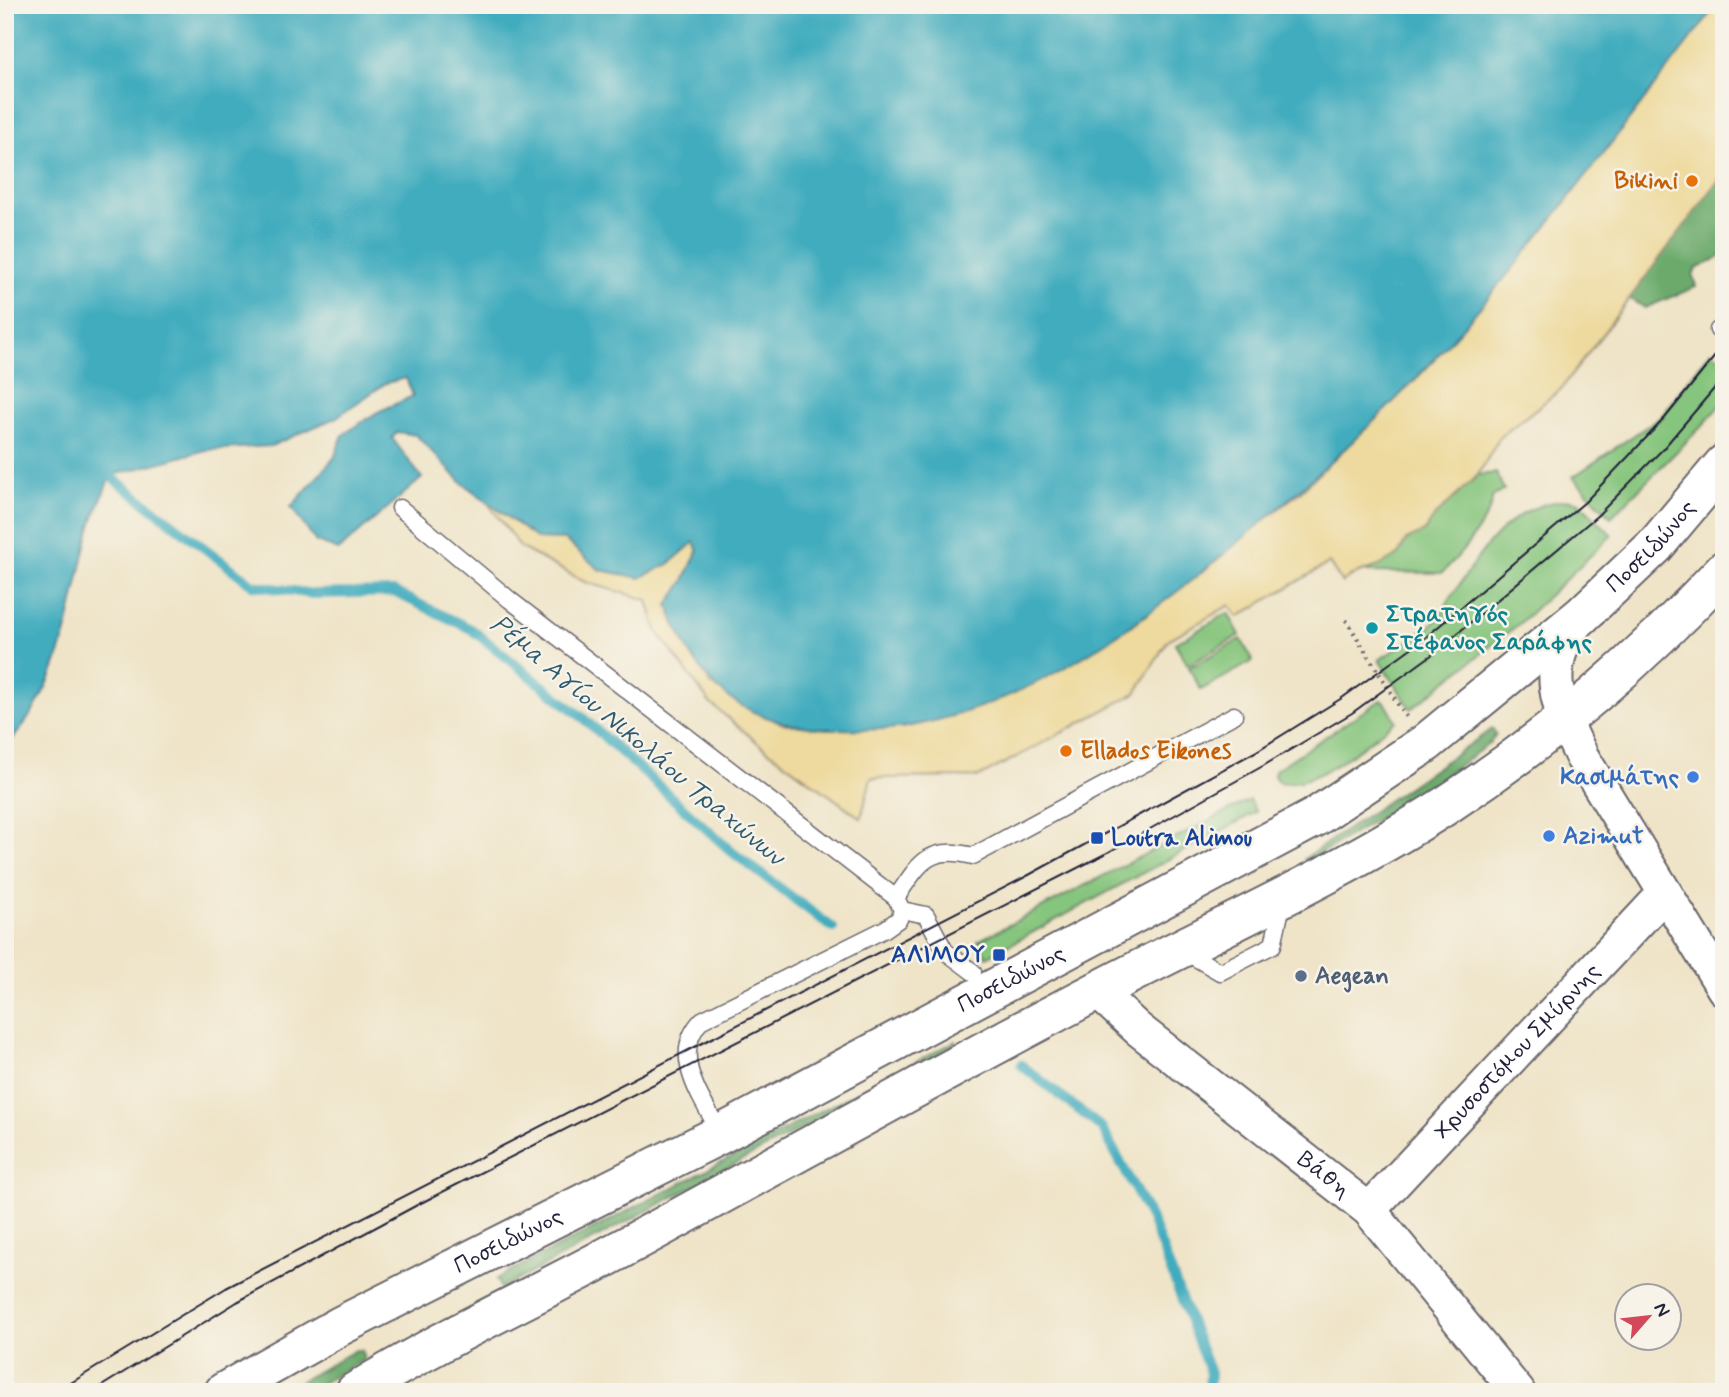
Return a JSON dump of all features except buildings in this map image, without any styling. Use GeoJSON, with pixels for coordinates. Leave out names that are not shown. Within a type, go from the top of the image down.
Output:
{"type":"FeatureCollection","features":[{"type":"Feature","properties":{"kind":"highway","name":"Ποσειδώνος"},"geometry":{"type":"LineString","coordinates":[[224,1392],[400,1294],[722,1134],[1314,818],[1426,743],[1581,616],[1656,546],[1724,464]]}},
{"type":"Feature","properties":{"kind":"highway","name":"Ποσειδώνος"},"geometry":{"type":"LineString","coordinates":[[355,1392],[454,1334],[613,1253],[1097,991],[1284,895],[1446,805],[1522,753],[1564,720],[1655,643],[1724,570]]}},
{"type":"Feature","properties":{"kind":"street"},"geometry":{"type":"LineString","coordinates":[[1581,616],[1566,636],[1556,673],[1558,700],[1564,720],[1582,757],[1724,989]]}},
{"type":"Feature","properties":{"kind":"street","name":"Χρυσοστόμου Σμύρνης"},"geometry":{"type":"LineString","coordinates":[[1369,1210],[1665,893]]}},
{"type":"Feature","properties":{"kind":"street","name":"Βάθη"},"geometry":{"type":"LineString","coordinates":[[1097,991],[1138,1029],[1369,1210],[1518,1392]]}},
{"type":"Feature","properties":{"kind":"lane"},"geometry":{"type":"LineString","coordinates":[[400,508],[510,600],[899,904],[926,915],[945,951],[974,972]]}},
{"type":"Feature","properties":{"kind":"lane"},"geometry":{"type":"LineString","coordinates":[[722,1134],[688,1067],[687,1049],[692,1031],[702,1020],[885,929],[899,919],[899,904],[924,859],[952,851],[972,856],[1234,715]]}},
{"type":"Feature","properties":{"kind":"path"},"geometry":{"type":"LineString","coordinates":[[1346,620],[1408,720]]}},
{"type":"Feature","properties":{"kind":"green space"},"geometry":{"type":"Polygon","coordinates":[[[1724,173],[1724,255],[1696,269],[1693,276],[1696,287],[1645,308],[1629,298],[1724,173]]]}},
{"type":"Feature","properties":{"kind":"green space"},"geometry":{"type":"Polygon","coordinates":[[[1711,351],[1724,361],[1724,400],[1706,422],[1611,517],[1573,477],[1659,418],[1711,351]]]}},
{"type":"Feature","properties":{"kind":"green space"},"geometry":{"type":"Polygon","coordinates":[[[1496,473],[1504,490],[1492,497],[1481,526],[1442,573],[1366,572],[1398,555],[1406,540],[1424,532],[1434,517],[1478,475],[1496,473]]]}},
{"type":"Feature","properties":{"kind":"green space"},"geometry":{"type":"Polygon","coordinates":[[[1571,500],[1579,502],[1612,535],[1520,623],[1411,709],[1379,660],[1437,620],[1486,547],[1513,520],[1549,503],[1571,500]]]}},
{"type":"Feature","properties":{"kind":"green space"},"geometry":{"type":"Polygon","coordinates":[[[1228,613],[1240,635],[1188,665],[1175,643],[1228,613]]]}},
{"type":"Feature","properties":{"kind":"green space"},"geometry":{"type":"Polygon","coordinates":[[[1241,639],[1253,661],[1201,690],[1189,668],[1241,639]]]}},
{"type":"Feature","properties":{"kind":"green space"},"geometry":{"type":"Polygon","coordinates":[[[1381,700],[1396,721],[1342,761],[1296,782],[1280,783],[1274,776],[1275,770],[1381,700]]]}},
{"type":"Feature","properties":{"kind":"green space"},"geometry":{"type":"Polygon","coordinates":[[[1492,729],[1496,734],[1490,743],[1421,793],[1305,863],[1304,859],[1492,729]]]}},
{"type":"Feature","properties":{"kind":"green space"},"geometry":{"type":"Polygon","coordinates":[[[1249,800],[1256,812],[987,957],[978,941],[1249,800]]]}},
{"type":"Feature","properties":{"kind":"green space"},"geometry":{"type":"Polygon","coordinates":[[[956,1041],[958,1045],[501,1289],[496,1279],[956,1041]]]}},
{"type":"Feature","properties":{"kind":"green space"},"geometry":{"type":"Polygon","coordinates":[[[356,1350],[362,1350],[364,1360],[306,1392],[281,1392],[356,1350]]]}},
{"type":"Feature","properties":{"kind":"sand"},"geometry":{"type":"Polygon","coordinates":[[[1717,5],[1724,5],[1724,173],[1561,389],[1500,437],[1478,475],[1434,517],[1424,532],[1406,540],[1398,555],[1379,566],[1350,576],[1342,583],[1329,563],[1238,617],[1230,605],[1168,640],[1136,693],[979,777],[871,778],[861,818],[763,747],[710,703],[657,631],[648,600],[585,582],[521,548],[487,502],[537,539],[565,540],[600,570],[669,564],[694,542],[698,550],[684,581],[668,605],[675,624],[711,685],[781,723],[825,729],[902,728],[961,712],[1093,650],[1134,624],[1300,492],[1426,369],[1559,208],[1717,5]]]}},
{"type":"Feature","properties":{"kind":"water"},"geometry":{"type":"Polygon","coordinates":[[[5,5],[1717,5],[1502,281],[1465,325],[1377,419],[1272,514],[1184,587],[1111,639],[1033,685],[949,717],[905,727],[804,727],[776,721],[751,711],[729,698],[710,681],[694,660],[668,605],[684,581],[698,550],[694,542],[669,564],[640,578],[600,570],[565,540],[537,539],[461,482],[416,435],[397,432],[392,438],[422,478],[339,550],[316,542],[291,507],[334,458],[343,435],[376,413],[413,396],[406,378],[386,383],[335,418],[271,446],[206,450],[110,476],[90,529],[69,622],[52,674],[25,724],[5,748],[5,5]]]}},
{"type":"Feature","properties":{"kind":"waterway","name":"Ρέμα Αγίου Νικολάου Τραχώνων"},"geometry":{"type":"LineString","coordinates":[[110,476],[253,585],[313,594],[394,592],[471,629],[582,717],[732,852],[833,928]]}},
{"type":"Feature","properties":{"kind":"waterway","name":"Ρέμα Αγίου Νικολάου Τραχώνων"},"geometry":{"type":"LineString","coordinates":[[1021,1065],[1102,1128],[1151,1219],[1210,1373],[1209,1392]]}},
{"type":"Feature","properties":{"kind":"tram line"},"geometry":{"type":"LineString","coordinates":[[56,1392],[226,1288],[1027,876],[1255,752],[1342,698],[1425,638],[1585,502],[1665,418],[1724,345]]}},
{"type":"Feature","properties":{"kind":"tram line"},"geometry":{"type":"LineString","coordinates":[[92,1392],[237,1302],[419,1204],[1105,854],[1352,713],[1433,654],[1598,515],[1662,450],[1724,377]]}},
{"type":"Feature","properties":{"kind":"place","name":"Bikini"},"geometry":{"type":"Point","coordinates":[1692,181]}},
{"type":"Feature","properties":{"kind":"place","name":"Στρατηγός Στέφανος Σαράφης"},"geometry":{"type":"Point","coordinates":[1372,628]}},
{"type":"Feature","properties":{"kind":"place","name":"Ellados Eikones"},"geometry":{"type":"Point","coordinates":[1066,751]}},
{"type":"Feature","properties":{"kind":"place","name":"Κασιμάτης"},"geometry":{"type":"Point","coordinates":[1693,777]}},
{"type":"Feature","properties":{"kind":"place","name":"Azimut"},"geometry":{"type":"Point","coordinates":[1549,836]}},
{"type":"Feature","properties":{"kind":"place","name":"Loutra Alimou"},"geometry":{"type":"Point","coordinates":[1097,838]}},
{"type":"Feature","properties":{"kind":"place","name":"ΑΛΙΜΟΥ"},"geometry":{"type":"Point","coordinates":[999,955]}},
{"type":"Feature","properties":{"kind":"place","name":"Aegean"},"geometry":{"type":"Point","coordinates":[1301,976]}}]}
